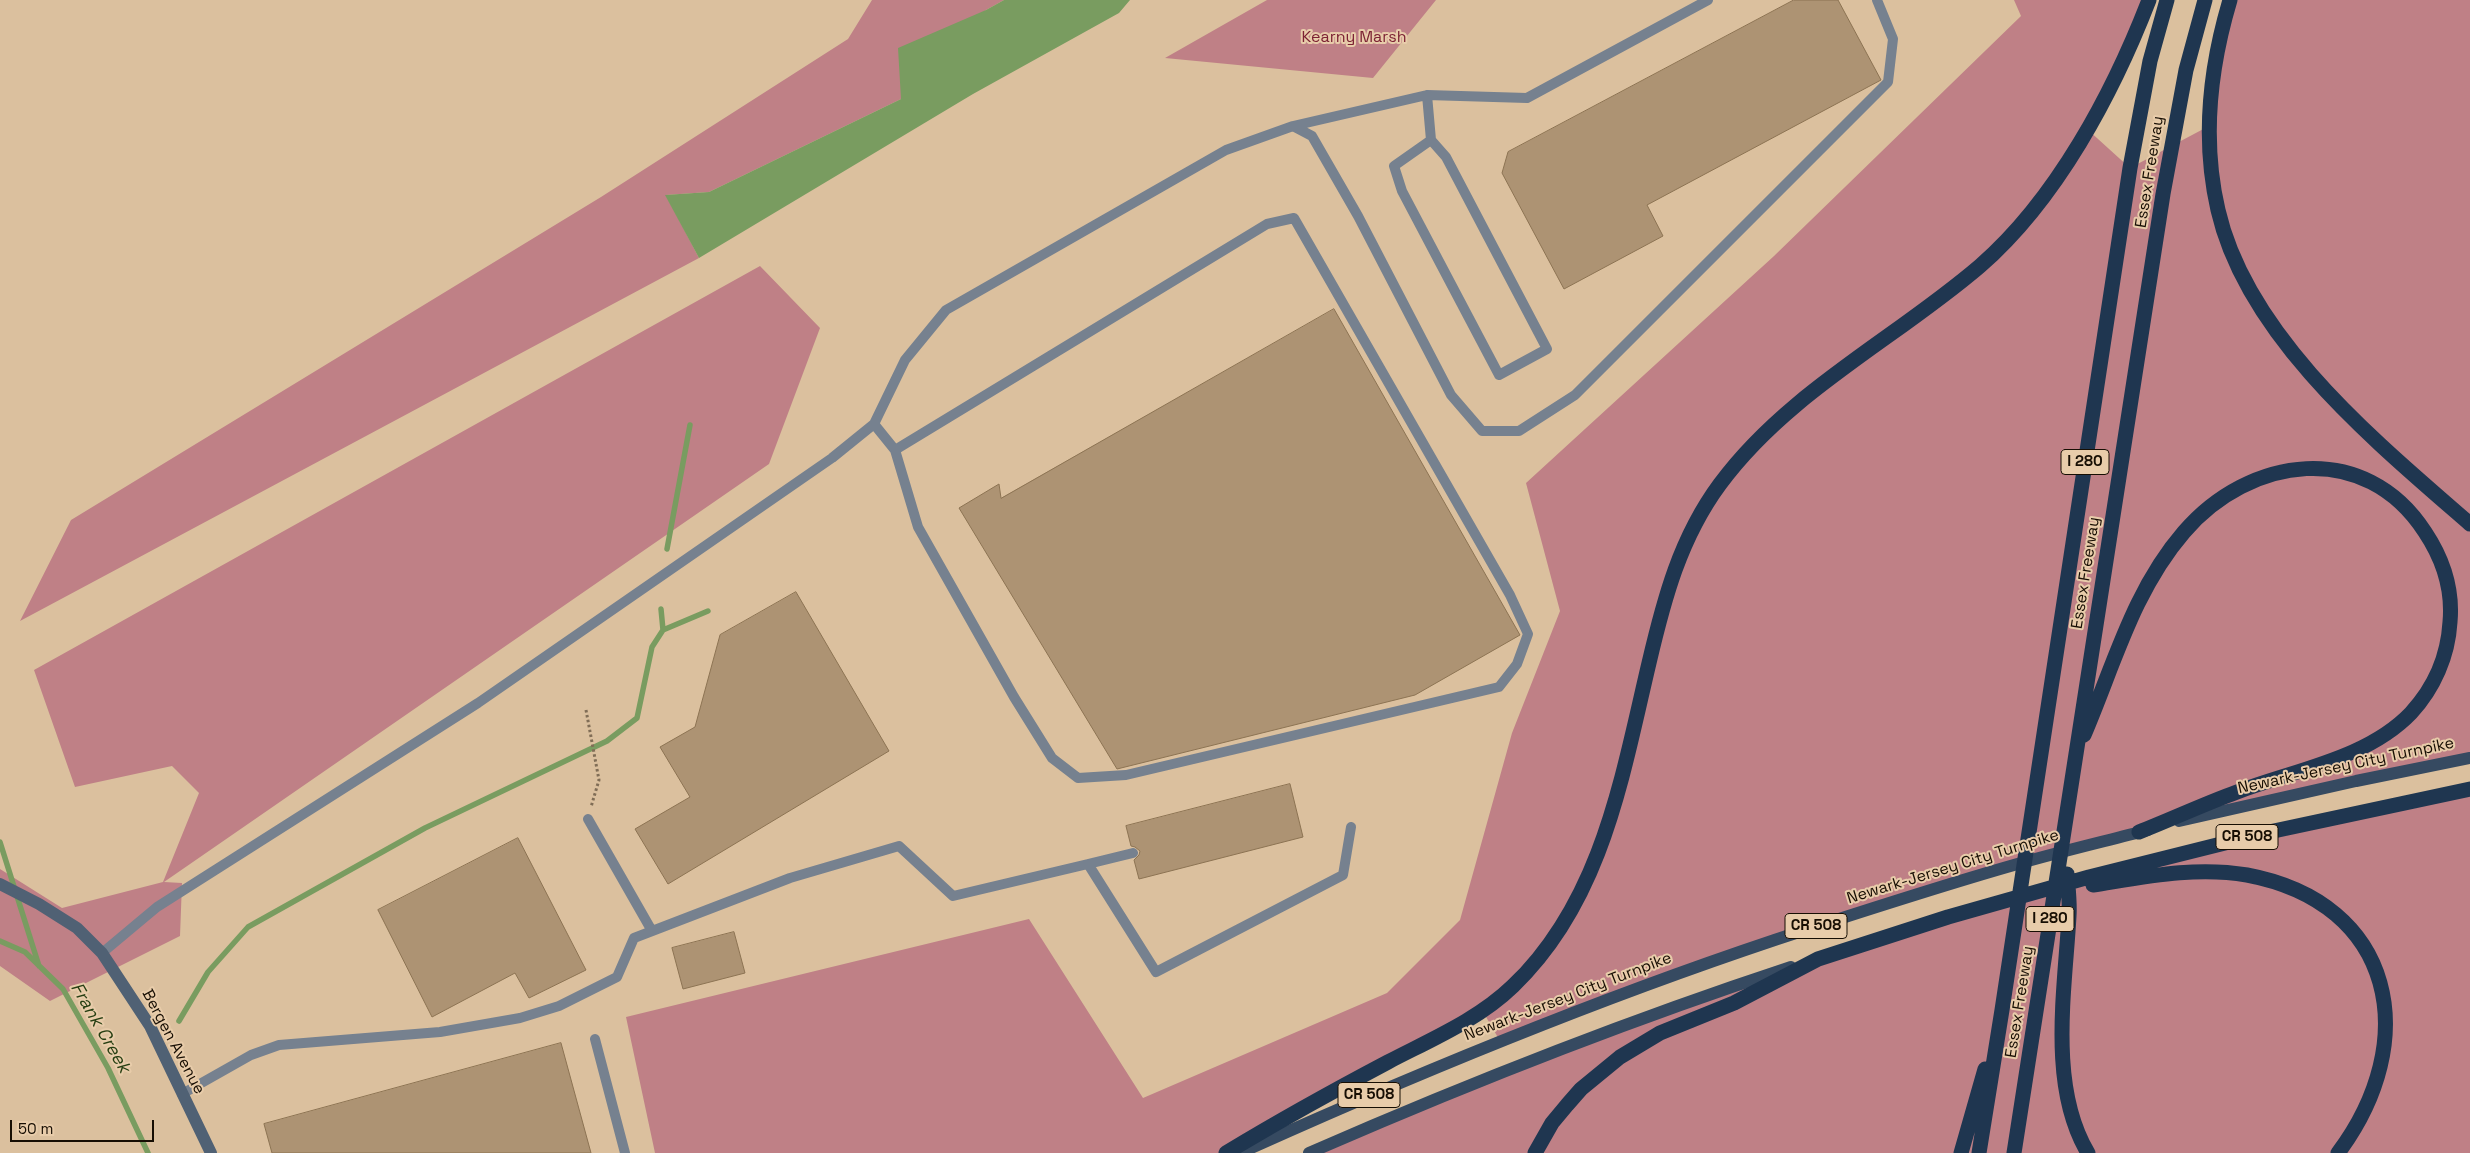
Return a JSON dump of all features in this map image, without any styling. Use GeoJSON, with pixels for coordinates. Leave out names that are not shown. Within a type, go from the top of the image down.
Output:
{"type":"FeatureCollection","features":[{"type":"Feature","properties":{"kind":"highway"},"geometry":{"type":"LineString","coordinates":[[1226,1153],[1290,1114],[1447,1031],[1482,1010],[1511,988],[1548,948],[1573,910],[1596,860],[1622,774],[1669,584],[1690,532],[1709,500],[1748,451],[1781,419],[1981,265],[2026,218],[2076,146],[2106,96],[2135,38],[2150,0]]}},
{"type":"Feature","properties":{"kind":"highway","name":"Essex Freeway"},"geometry":{"type":"LineString","coordinates":[[1979,1153],[2130,168],[2150,61],[2167,0]]}},
{"type":"Feature","properties":{"kind":"highway","name":"Essex Freeway"},"geometry":{"type":"LineString","coordinates":[[2014,1153],[2163,194],[2186,70],[2205,0]]}},
{"type":"Feature","properties":{"kind":"highway"},"geometry":{"type":"LineString","coordinates":[[2230,0],[2216,64],[2210,126],[2214,190],[2218,210],[2232,253],[2255,298],[2271,323],[2320,384],[2402,464],[2470,524]]}},
{"type":"Feature","properties":{"kind":"highway"},"geometry":{"type":"LineString","coordinates":[[2075,757],[2107,682],[2125,629],[2146,587],[2184,532],[2228,492],[2258,478],[2288,470],[2334,471],[2349,474],[2378,486],[2412,515],[2430,539],[2443,564],[2449,590],[2451,616],[2447,646],[2443,659],[2430,687],[2410,713],[2385,733],[2356,749],[2239,791],[2139,832]]}},
{"type":"Feature","properties":{"kind":"highway","name":"CR 508"},"geometry":{"type":"LineString","coordinates":[[1818,959],[2027,894],[2205,847],[2470,789]]}},
{"type":"Feature","properties":{"kind":"highway"},"geometry":{"type":"LineString","coordinates":[[2065,828],[2069,914],[2062,1010],[2063,1050],[2067,1085],[2074,1119],[2088,1153]]}},
{"type":"Feature","properties":{"kind":"highway"},"geometry":{"type":"LineString","coordinates":[[2027,894],[2184,872],[2215,871],[2248,876],[2282,886],[2313,900],[2336,916],[2354,934],[2370,958],[2384,995],[2387,1021],[2386,1049],[2373,1092],[2360,1120],[2338,1153]]}},
{"type":"Feature","properties":{"kind":"highway"},"geometry":{"type":"LineString","coordinates":[[1535,1153],[1552,1122],[1581,1089],[1620,1057],[1660,1033],[1734,1003],[1818,959]]}},
{"type":"Feature","properties":{"kind":"highway"},"geometry":{"type":"LineString","coordinates":[[1961,1153],[2002,1010]]}},
{"type":"Feature","properties":{"kind":"main road","name":"Newark-Jersey City Turnpike"},"geometry":{"type":"LineString","coordinates":[[1240,1153],[1452,1060],[1651,983],[1808,929],[2019,864],[2139,832],[2301,793],[2470,758]]}},
{"type":"Feature","properties":{"kind":"main road","name":"CR 508"},"geometry":{"type":"LineString","coordinates":[[1308,1153],[1536,1059],[1706,996],[1818,959]]}},
{"type":"Feature","properties":{"kind":"street","name":"Bergen Avenue"},"geometry":{"type":"LineString","coordinates":[[0,884],[39,904],[77,928],[102,953],[150,1026],[211,1153]]}},
{"type":"Feature","properties":{"kind":"lane"},"geometry":{"type":"LineString","coordinates":[[102,953],[157,907],[478,703],[832,458],[874,424],[905,360],[946,310],[1226,150],[1292,126],[1427,95],[1528,98],[1708,0]]}},
{"type":"Feature","properties":{"kind":"lane"},"geometry":{"type":"LineString","coordinates":[[1292,126],[1312,136],[1358,216],[1451,395],[1482,431],[1519,431],[1575,395],[1888,82],[1894,39],[1877,0]]}},
{"type":"Feature","properties":{"kind":"lane"},"geometry":{"type":"LineString","coordinates":[[1427,95],[1431,140],[1446,157],[1547,349],[1499,376],[1402,191],[1394,166],[1431,140]]}},
{"type":"Feature","properties":{"kind":"lane"},"geometry":{"type":"LineString","coordinates":[[874,424],[895,450],[918,527],[1052,758],[1078,778],[1126,775],[1499,687],[1517,664],[1528,634],[1510,595],[1294,218],[1267,224],[895,450]]}},
{"type":"Feature","properties":{"kind":"lane"},"geometry":{"type":"LineString","coordinates":[[588,819],[652,930]]}},
{"type":"Feature","properties":{"kind":"lane"},"geometry":{"type":"LineString","coordinates":[[1088,864],[1156,972],[1342,875],[1351,827]]}},
{"type":"Feature","properties":{"kind":"lane"},"geometry":{"type":"LineString","coordinates":[[182,1094],[251,1055],[279,1045],[440,1032],[520,1018],[559,1006],[617,977],[634,938],[790,878],[899,846],[953,896],[1133,853]]}},
{"type":"Feature","properties":{"kind":"lane"},"geometry":{"type":"LineString","coordinates":[[595,1039],[625,1153]]}},
{"type":"Feature","properties":{"kind":"path"},"geometry":{"type":"LineString","coordinates":[[586,710],[594,764],[599,780],[588,819]]}},
{"type":"Feature","properties":{"kind":"green space"},"geometry":{"type":"Polygon","coordinates":[[[872,0],[1004,0],[986,10],[901,99],[709,192],[666,195],[699,258],[20,621],[71,520],[601,197],[848,39],[872,0]]]}},
{"type":"Feature","properties":{"kind":"green space","name":"Kearny Marsh"},"geometry":{"type":"Polygon","coordinates":[[[1267,0],[1436,0],[1373,78],[1165,58],[1267,0]]]}},
{"type":"Feature","properties":{"kind":"green space"},"geometry":{"type":"Polygon","coordinates":[[[2014,0],[2149,0],[2087,129],[2130,168],[2209,126],[2230,0],[2470,0],[2470,758],[2194,817],[1913,896],[1500,1041],[1482,1010],[1226,1153],[655,1153],[626,1017],[1029,919],[1143,1098],[1387,993],[1460,920],[1512,733],[1560,611],[1526,483],[1774,256],[2021,16],[2014,0]]]}},
{"type":"Feature","properties":{"kind":"green space"},"geometry":{"type":"Polygon","coordinates":[[[760,266],[820,328],[769,464],[164,882],[182,883],[180,936],[50,1001],[0,966],[0,869],[62,908],[163,882],[199,793],[172,766],[75,787],[34,670],[760,266]]]}},
{"type":"Feature","properties":{"kind":"green space"},"geometry":{"type":"Polygon","coordinates":[[[2470,789],[2470,1153],[1309,1153],[1545,1055],[1948,917],[2470,789]]]}},
{"type":"Feature","properties":{"kind":"shaded area"},"geometry":{"type":"Polygon","coordinates":[[[1004,0],[1130,0],[1119,13],[973,94],[699,258],[665,195],[709,192],[901,99],[898,48],[986,10],[1004,0]]]}},
{"type":"Feature","properties":{"kind":"building"},"geometry":{"type":"Polygon","coordinates":[[[1794,0],[1838,0],[1881,80],[1647,205],[1663,236],[1564,289],[1502,173],[1508,152],[1794,0]]]}},
{"type":"Feature","properties":{"kind":"building"},"geometry":{"type":"Polygon","coordinates":[[[1334,309],[1520,635],[1415,695],[1117,769],[959,508],[999,484],[1001,498],[1334,309]]]}},
{"type":"Feature","properties":{"kind":"building"},"geometry":{"type":"Polygon","coordinates":[[[796,592],[889,751],[668,884],[635,829],[690,797],[660,747],[695,727],[720,635],[796,592]]]}},
{"type":"Feature","properties":{"kind":"building"},"geometry":{"type":"Polygon","coordinates":[[[1290,784],[1303,837],[1139,879],[1134,860],[1140,851],[1131,846],[1126,826],[1290,784]]]}},
{"type":"Feature","properties":{"kind":"building"},"geometry":{"type":"Polygon","coordinates":[[[518,838],[586,970],[529,998],[515,973],[432,1017],[378,910],[518,838]]]}},
{"type":"Feature","properties":{"kind":"building"},"geometry":{"type":"Polygon","coordinates":[[[734,932],[745,973],[683,989],[672,948],[734,932]]]}},
{"type":"Feature","properties":{"kind":"building"},"geometry":{"type":"Polygon","coordinates":[[[561,1043],[591,1153],[272,1153],[264,1124],[561,1043]]]}},
{"type":"Feature","properties":{"kind":"waterway"},"geometry":{"type":"LineString","coordinates":[[667,549],[690,425]]}},
{"type":"Feature","properties":{"kind":"waterway"},"geometry":{"type":"LineString","coordinates":[[661,609],[663,630]]}},
{"type":"Feature","properties":{"kind":"waterway"},"geometry":{"type":"LineString","coordinates":[[179,1021],[208,972],[248,927],[425,828],[607,741],[637,718],[652,647],[663,630],[708,611]]}},
{"type":"Feature","properties":{"kind":"waterway"},"geometry":{"type":"LineString","coordinates":[[0,842],[39,966]]}},
{"type":"Feature","properties":{"kind":"waterway","name":"Frank Creek"},"geometry":{"type":"LineString","coordinates":[[0,941],[25,952],[63,989],[108,1068],[148,1153]]}}]}
